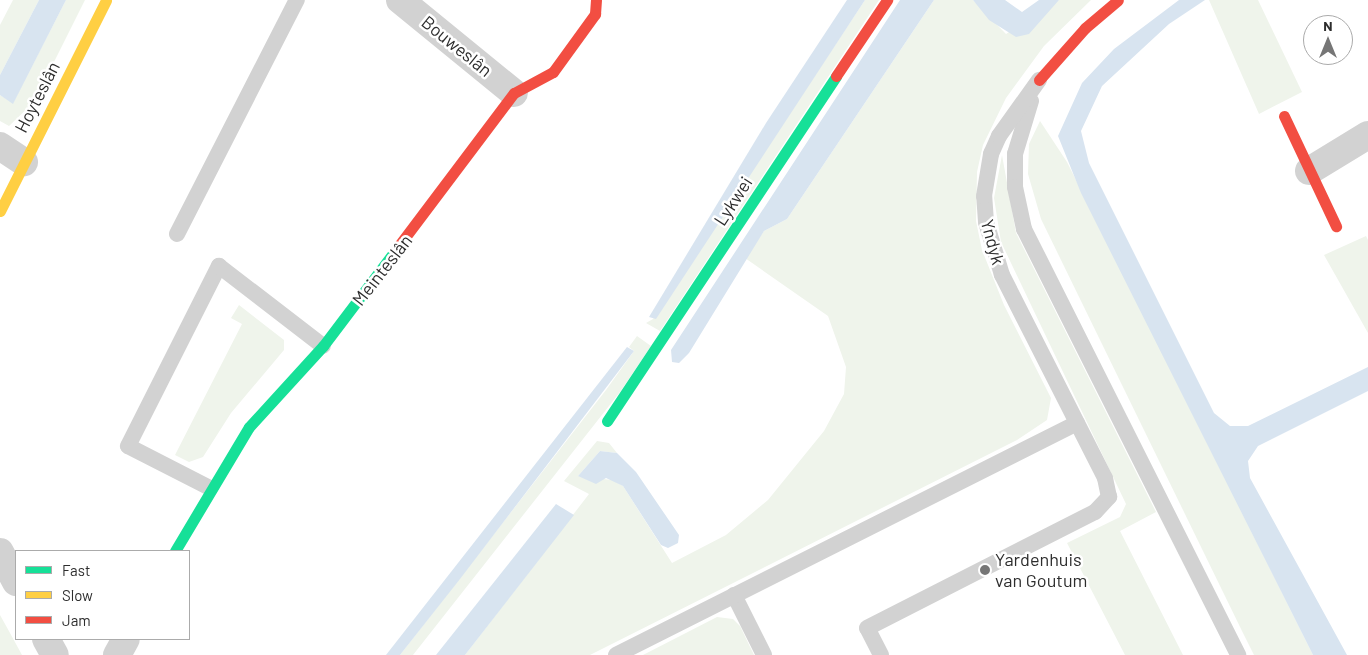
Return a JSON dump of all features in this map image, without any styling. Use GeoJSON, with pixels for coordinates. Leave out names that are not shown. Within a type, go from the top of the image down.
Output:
{"type":"FeatureCollection","features":[{"type":"Feature","properties":{"kind":"street","name":"Hoyteslân"},"geometry":{"type":"LineString","coordinates":[[0,211],[106,0]]}},
{"type":"Feature","properties":{"kind":"street","name":"Bouweslân"},"geometry":{"type":"LineString","coordinates":[[400,0],[514,93]]}},
{"type":"Feature","properties":{"kind":"street","name":"Meinteslân"},"geometry":{"type":"LineString","coordinates":[[176,550],[210,488],[248,427],[322,346],[514,93],[553,72],[595,14],[596,0]]}},
{"type":"Feature","properties":{"kind":"street","name":"Lykwei"},"geometry":{"type":"LineString","coordinates":[[607,421],[887,0]]}},
{"type":"Feature","properties":{"kind":"street","name":"Yndyk"},"geometry":{"type":"LineString","coordinates":[[1038,80],[1084,28],[1118,0]]}},
{"type":"Feature","properties":{"kind":"street"},"geometry":{"type":"LineString","coordinates":[[1284,116],[1336,226]]}},
{"type":"Feature","properties":{"kind":"street"},"geometry":{"type":"LineString","coordinates":[[1309,171],[1368,135]]}},
{"type":"Feature","properties":{"kind":"street"},"geometry":{"type":"LineString","coordinates":[[0,146],[24,162]]}},
{"type":"Feature","properties":{"kind":"street"},"geometry":{"type":"LineString","coordinates":[[0,552],[15,580]]}},
{"type":"Feature","properties":{"kind":"street"},"geometry":{"type":"LineString","coordinates":[[47,640],[55,655]]}},
{"type":"Feature","properties":{"kind":"street"},"geometry":{"type":"LineString","coordinates":[[117,655],[125,640]]}},
{"type":"Feature","properties":{"kind":"lane"},"geometry":{"type":"LineString","coordinates":[[177,234],[297,0]]}},
{"type":"Feature","properties":{"kind":"lane"},"geometry":{"type":"LineString","coordinates":[[1038,80],[1015,154],[1015,187],[1024,229],[1238,655]]}},
{"type":"Feature","properties":{"kind":"lane","name":"Yndyk"},"geometry":{"type":"LineString","coordinates":[[881,655],[867,628],[1104,506],[1109,488],[1002,275],[986,222],[984,196],[991,154],[1038,80]]}},
{"type":"Feature","properties":{"kind":"lane"},"geometry":{"type":"LineString","coordinates":[[210,488],[128,446],[219,266],[322,346]]}},
{"type":"Feature","properties":{"kind":"lane"},"geometry":{"type":"LineString","coordinates":[[616,655],[1076,423]]}},
{"type":"Feature","properties":{"kind":"lane"},"geometry":{"type":"LineString","coordinates":[[734,595],[764,655]]}},
{"type":"Feature","properties":{"kind":"shaded area"},"geometry":{"type":"Polygon","coordinates":[[[13,0],[39,0],[0,75],[0,25],[13,0]]]}},
{"type":"Feature","properties":{"kind":"shaded area"},"geometry":{"type":"Polygon","coordinates":[[[39,0],[66,0],[13,104],[0,95],[0,75],[39,0]]]}},
{"type":"Feature","properties":{"kind":"shaded area"},"geometry":{"type":"Polygon","coordinates":[[[66,0],[85,0],[34,102],[9,126],[0,121],[0,95],[13,103],[66,0]]]}},
{"type":"Feature","properties":{"kind":"shaded area"},"geometry":{"type":"Polygon","coordinates":[[[847,0],[865,0],[656,319],[649,317],[766,123],[847,0]]]}},
{"type":"Feature","properties":{"kind":"shaded area"},"geometry":{"type":"Polygon","coordinates":[[[865,0],[879,0],[660,331],[646,323],[653,319],[865,0]]]}},
{"type":"Feature","properties":{"kind":"shaded area"},"geometry":{"type":"Polygon","coordinates":[[[900,0],[934,0],[787,219],[764,231],[689,353],[679,363],[672,362],[671,350],[900,0]]]}},
{"type":"Feature","properties":{"kind":"shaded area"},"geometry":{"type":"Polygon","coordinates":[[[934,0],[973,0],[1006,34],[1059,0],[1091,0],[1044,46],[1006,98],[983,145],[977,172],[976,221],[982,250],[1004,305],[1051,398],[1047,420],[1017,440],[590,655],[465,655],[589,494],[564,481],[597,441],[609,443],[617,453],[600,451],[578,476],[612,480],[623,486],[672,563],[726,535],[768,500],[824,431],[844,394],[846,367],[828,316],[745,258],[764,231],[787,219],[934,0]]]}},
{"type":"Feature","properties":{"kind":"shaded area"},"geometry":{"type":"Polygon","coordinates":[[[973,0],[1005,0],[1022,12],[1039,0],[1059,0],[1029,34],[1016,37],[989,20],[973,0]]]}},
{"type":"Feature","properties":{"kind":"shaded area"},"geometry":{"type":"Polygon","coordinates":[[[1179,0],[1205,0],[1169,24],[1102,86],[1081,131],[1089,163],[1214,413],[1230,426],[1248,426],[1368,367],[1368,391],[1258,446],[1248,461],[1250,478],[1347,655],[1313,655],[1081,193],[1058,136],[1082,83],[1114,49],[1179,0]]]}},
{"type":"Feature","properties":{"kind":"shaded area"},"geometry":{"type":"Polygon","coordinates":[[[1209,0],[1258,0],[1302,92],[1259,114],[1209,0]]]}},
{"type":"Feature","properties":{"kind":"shaded area"},"geometry":{"type":"Polygon","coordinates":[[[1040,121],[1067,162],[1313,655],[1254,655],[1041,219],[1028,174],[1029,144],[1040,121]]]}},
{"type":"Feature","properties":{"kind":"shaded area"},"geometry":{"type":"Polygon","coordinates":[[[1002,155],[1016,233],[1156,512],[1120,531],[1183,655],[1125,655],[1067,543],[1120,517],[1126,504],[1001,242],[994,198],[1002,155]]]}},
{"type":"Feature","properties":{"kind":"shaded area"},"geometry":{"type":"Polygon","coordinates":[[[1366,236],[1368,240],[1368,333],[1324,255],[1366,236]]]}},
{"type":"Feature","properties":{"kind":"shaded area"},"geometry":{"type":"Polygon","coordinates":[[[239,305],[284,340],[284,350],[231,413],[203,457],[189,462],[175,455],[242,324],[231,318],[239,305]]]}},
{"type":"Feature","properties":{"kind":"shaded area"},"geometry":{"type":"Polygon","coordinates":[[[637,336],[651,346],[620,392],[413,655],[400,655],[606,390],[634,351],[629,347],[637,336]]]}},
{"type":"Feature","properties":{"kind":"shaded area"},"geometry":{"type":"Polygon","coordinates":[[[627,347],[634,351],[460,579],[400,655],[386,655],[627,347]]]}},
{"type":"Feature","properties":{"kind":"shaded area"},"geometry":{"type":"Polygon","coordinates":[[[600,451],[617,453],[636,472],[679,535],[678,543],[668,548],[661,545],[623,486],[606,478],[596,484],[578,476],[600,451]]]}},
{"type":"Feature","properties":{"kind":"shaded area"},"geometry":{"type":"Polygon","coordinates":[[[556,504],[574,515],[465,655],[436,655],[556,504]]]}},
{"type":"Feature","properties":{"kind":"shaded area"},"geometry":{"type":"Polygon","coordinates":[[[0,615],[10,633],[22,655],[0,655],[0,615]]]}},
{"type":"Feature","properties":{"kind":"shaded area"},"geometry":{"type":"Polygon","coordinates":[[[717,617],[733,619],[740,626],[754,655],[643,655],[717,617]]]}},
{"type":"Feature","properties":{"kind":"traffic: fast"},"geometry":{"type":"LineString","coordinates":[[607,421],[836,76]]}},
{"type":"Feature","properties":{"kind":"traffic: fast"},"geometry":{"type":"LineString","coordinates":[[176,550],[249,427],[323,346],[397,248]]}},
{"type":"Feature","properties":{"kind":"traffic: slow"},"geometry":{"type":"LineString","coordinates":[[0,211],[106,0]]}},
{"type":"Feature","properties":{"kind":"traffic: jam"},"geometry":{"type":"LineString","coordinates":[[397,248],[514,93],[553,72],[595,14],[596,0]]}},
{"type":"Feature","properties":{"kind":"traffic: jam"},"geometry":{"type":"LineString","coordinates":[[836,76],[887,0]]}},
{"type":"Feature","properties":{"kind":"traffic: jam"},"geometry":{"type":"LineString","coordinates":[[1039,80],[1085,28],[1118,0]]}},
{"type":"Feature","properties":{"kind":"traffic: jam"},"geometry":{"type":"LineString","coordinates":[[1284,116],[1336,226]]}},
{"type":"Feature","properties":{"kind":"place","name":"Yardenhuis van Goutum"},"geometry":{"type":"Point","coordinates":[985,570]}}]}
